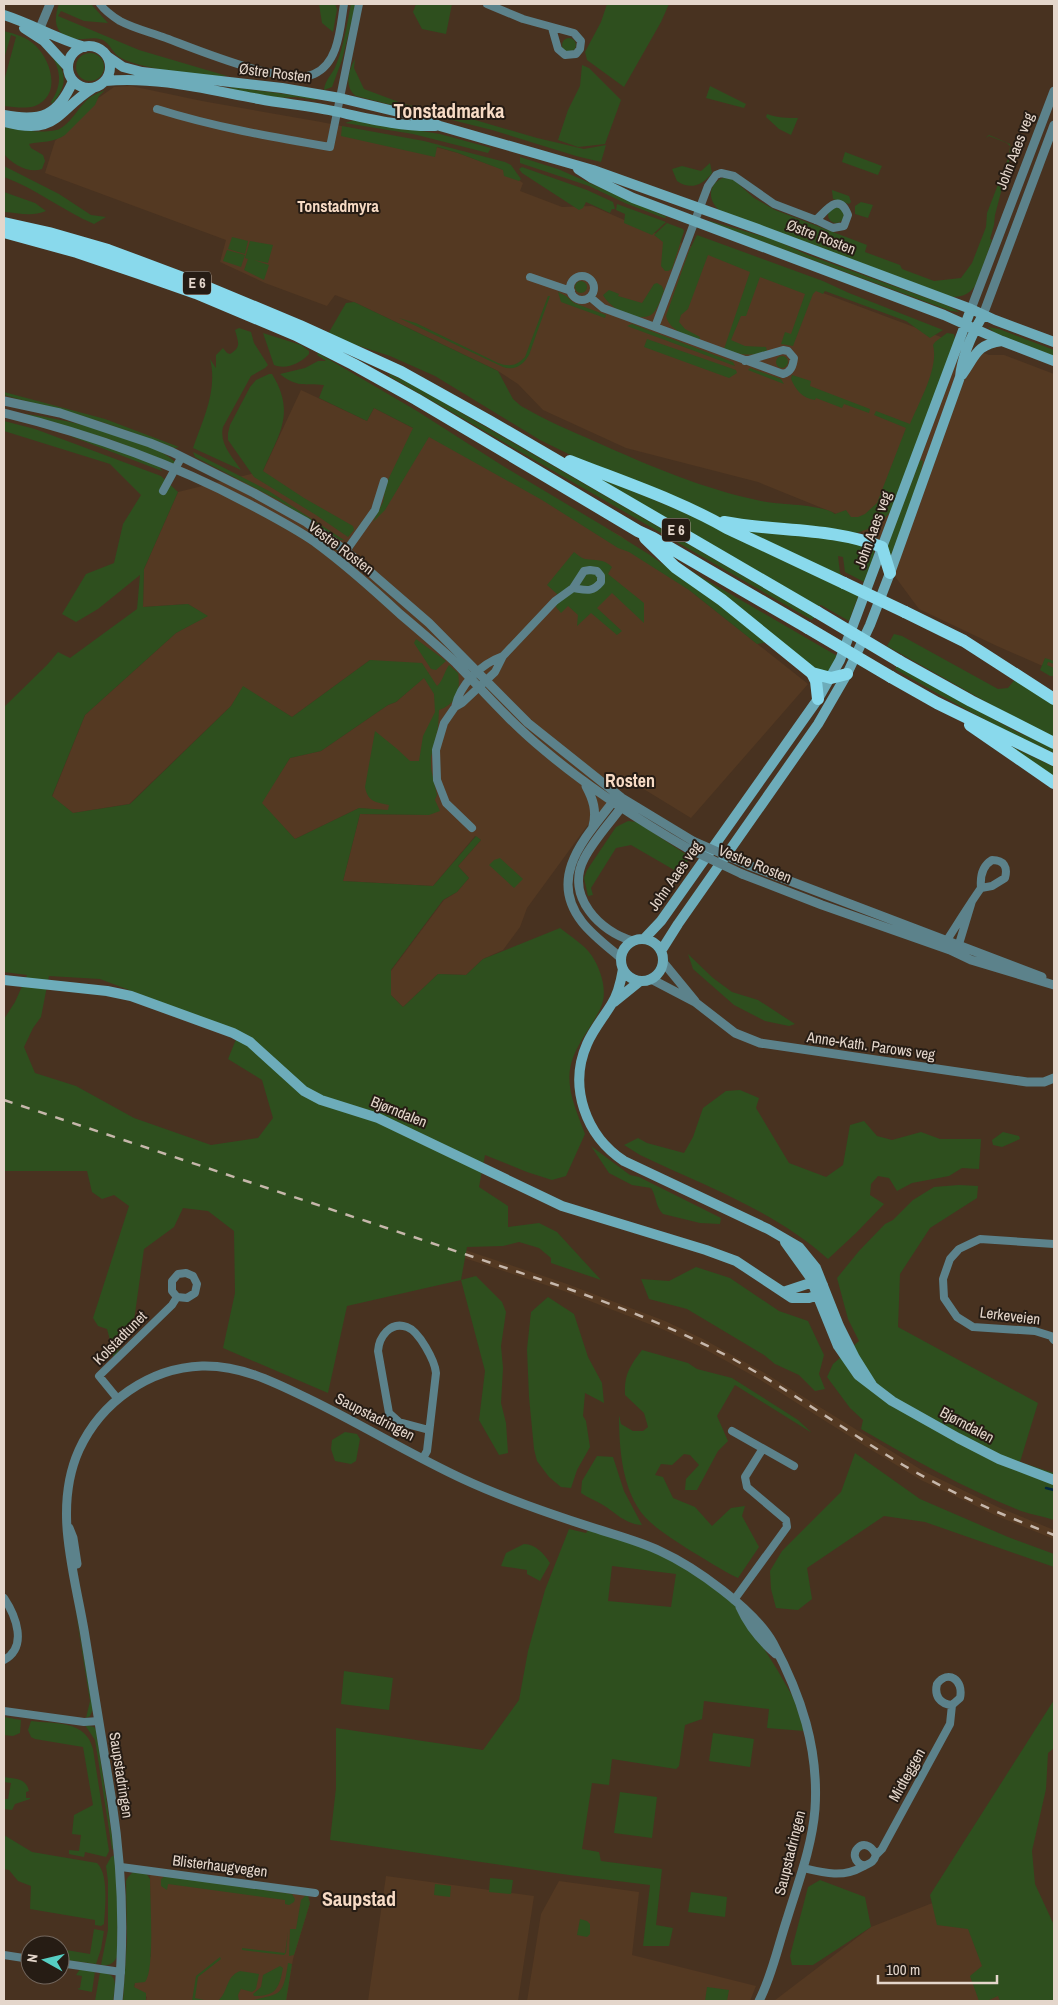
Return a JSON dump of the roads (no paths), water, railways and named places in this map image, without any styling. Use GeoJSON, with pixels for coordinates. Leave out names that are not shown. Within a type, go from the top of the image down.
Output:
{"type":"FeatureCollection","features":[{"type":"Feature","properties":{"kind":"highway","name":"E 6"},"geometry":{"type":"LineString","coordinates":[[4,223],[108,250],[199,284],[262,309],[423,383],[899,661],[971,701],[1054,743]]}},
{"type":"Feature","properties":{"kind":"highway","name":"E 6"},"geometry":{"type":"LineString","coordinates":[[4,232],[77,252],[196,293],[296,336],[353,364],[416,399],[638,532],[653,538],[891,677],[1054,760]]}},
{"type":"Feature","properties":{"kind":"highway","name":"E 6"},"geometry":{"type":"LineString","coordinates":[[534,448],[634,486],[710,519],[905,612],[964,641],[1054,699]]}},
{"type":"Feature","properties":{"kind":"highway","name":"E 6"},"geometry":{"type":"LineString","coordinates":[[710,519],[756,527],[845,536],[882,547]]}},
{"type":"Feature","properties":{"kind":"highway","name":"E 6"},"geometry":{"type":"LineString","coordinates":[[638,532],[674,567],[722,600],[812,673],[831,678],[847,674]]}},
{"type":"Feature","properties":{"kind":"highway"},"geometry":{"type":"LineString","coordinates":[[882,547],[890,572]]}},
{"type":"Feature","properties":{"kind":"highway"},"geometry":{"type":"LineString","coordinates":[[812,673],[816,682],[818,699]]}},
{"type":"Feature","properties":{"kind":"highway","name":"E 6"},"geometry":{"type":"LineString","coordinates":[[937,702],[1054,783]]}},
{"type":"Feature","properties":{"kind":"main road"},"geometry":{"type":"LineString","coordinates":[[4,15],[38,32],[68,67],[73,81],[82,87],[93,88]]}},
{"type":"Feature","properties":{"kind":"main road"},"geometry":{"type":"LineString","coordinates":[[4,21],[85,47],[97,48],[106,56],[110,68],[105,80],[84,94],[59,118],[49,123],[28,127],[4,122]]}},
{"type":"Feature","properties":{"kind":"main road"},"geometry":{"type":"LineString","coordinates":[[68,67],[73,54],[85,47]]}},
{"type":"Feature","properties":{"kind":"main road","name":"Østre Rosten"},"geometry":{"type":"LineString","coordinates":[[106,56],[122,67],[142,72],[282,88],[340,98],[419,116],[440,126],[593,170],[970,308],[983,315],[1054,342]]}},
{"type":"Feature","properties":{"kind":"main road","name":"Østre Rosten"},"geometry":{"type":"LineString","coordinates":[[105,80],[126,79],[157,82],[399,124],[440,126]]}},
{"type":"Feature","properties":{"kind":"main road"},"geometry":{"type":"LineString","coordinates":[[4,115],[28,119],[47,115],[61,103],[73,81]]}},
{"type":"Feature","properties":{"kind":"main road","name":"Østre Rosten"},"geometry":{"type":"LineString","coordinates":[[575,166],[592,178],[623,194],[970,326],[1002,341],[1054,361]]}},
{"type":"Feature","properties":{"kind":"main road","name":"John Aaes veg"},"geometry":{"type":"LineString","coordinates":[[960,378],[970,326],[970,308]]}},
{"type":"Feature","properties":{"kind":"main road","name":"John Aaes veg"},"geometry":{"type":"LineString","coordinates":[[639,940],[661,921],[831,678],[851,634],[882,547],[970,326],[983,315]]}},
{"type":"Feature","properties":{"kind":"main road","name":"John Aaes veg"},"geometry":{"type":"LineString","coordinates":[[661,951],[818,724],[847,674],[867,632],[890,572],[960,378],[979,349],[990,343],[1002,341]]}},
{"type":"Feature","properties":{"kind":"main road"},"geometry":{"type":"LineString","coordinates":[[613,1003],[659,973],[663,962],[661,951],[654,943],[639,940],[625,948],[621,958],[623,969],[613,1003],[592,1034],[582,1056],[580,1067],[581,1096],[585,1113],[594,1131],[606,1147],[624,1161],[794,1244],[809,1258],[816,1268],[818,1295]]}},
{"type":"Feature","properties":{"kind":"main road"},"geometry":{"type":"LineString","coordinates":[[623,969],[630,977],[646,980]]}},
{"type":"Feature","properties":{"kind":"main road","name":"Bjørndalen"},"geometry":{"type":"LineString","coordinates":[[4,980],[107,991],[131,996],[233,1033],[250,1042],[304,1091],[321,1100],[378,1118],[562,1206],[736,1261],[792,1298],[801,1299],[818,1295],[844,1356],[858,1375],[892,1401],[958,1438],[999,1459],[1054,1480]]}},
{"type":"Feature","properties":{"kind":"main road"},"geometry":{"type":"LineString","coordinates":[[783,1292],[818,1284]]}},
{"type":"Feature","properties":{"kind":"main road","name":"Bjørndalen"},"geometry":{"type":"LineString","coordinates":[[818,1284],[847,1344],[872,1385]]}},
{"type":"Feature","properties":{"kind":"street"},"geometry":{"type":"LineString","coordinates":[[38,32],[50,4]]}},
{"type":"Feature","properties":{"kind":"street"},"geometry":{"type":"LineString","coordinates":[[100,4],[104,10],[122,22],[203,53],[242,66],[298,77],[313,75],[328,64],[333,55],[344,4]]}},
{"type":"Feature","properties":{"kind":"street"},"geometry":{"type":"LineString","coordinates":[[157,109],[194,121],[330,147],[359,4]]}},
{"type":"Feature","properties":{"kind":"street"},"geometry":{"type":"LineString","coordinates":[[487,4],[510,15],[552,28]]}},
{"type":"Feature","properties":{"kind":"street","name":"John Aaes veg"},"geometry":{"type":"LineString","coordinates":[[970,308],[1054,91]]}},
{"type":"Feature","properties":{"kind":"street","name":"John Aaes veg"},"geometry":{"type":"LineString","coordinates":[[983,315],[1054,124]]}},
{"type":"Feature","properties":{"kind":"street"},"geometry":{"type":"LineString","coordinates":[[655,327],[699,208],[708,186],[716,175],[728,174],[734,176],[774,204],[816,220]]}},
{"type":"Feature","properties":{"kind":"street"},"geometry":{"type":"LineString","coordinates":[[530,277],[571,291],[579,300],[585,300],[590,297],[595,287],[593,281],[583,276],[573,280],[571,291]]}},
{"type":"Feature","properties":{"kind":"street"},"geometry":{"type":"LineString","coordinates":[[590,297],[603,308],[745,361],[783,374],[793,365],[794,358],[788,351],[783,350],[745,361]]}},
{"type":"Feature","properties":{"kind":"street","name":"Vestre Rosten"},"geometry":{"type":"LineString","coordinates":[[4,401],[60,413],[172,452],[276,504],[346,551],[429,623],[528,723],[622,798],[690,845],[959,944],[1042,977],[1053,985]]}},
{"type":"Feature","properties":{"kind":"street","name":"Vestre Rosten"},"geometry":{"type":"LineString","coordinates":[[4,413],[58,426],[106,441],[175,468],[229,493],[276,518],[315,542],[375,591],[448,656],[542,749],[620,809],[742,874],[822,905],[950,950],[971,960],[1053,985]]}},
{"type":"Feature","properties":{"kind":"street"},"geometry":{"type":"LineString","coordinates":[[163,490],[181,458]]}},
{"type":"Feature","properties":{"kind":"street","name":"Vestre Rosten"},"geometry":{"type":"LineString","coordinates":[[346,551],[375,510],[384,481]]}},
{"type":"Feature","properties":{"kind":"street"},"geometry":{"type":"LineString","coordinates":[[472,828],[446,803],[437,780],[436,750],[444,723],[455,707],[479,688],[495,672],[503,656],[555,601],[573,588]]}},
{"type":"Feature","properties":{"kind":"street"},"geometry":{"type":"LineString","coordinates":[[455,707],[457,699],[470,679],[487,664],[503,656]]}},
{"type":"Feature","properties":{"kind":"street"},"geometry":{"type":"LineString","coordinates":[[584,783],[592,798],[594,808],[592,828]]}},
{"type":"Feature","properties":{"kind":"street"},"geometry":{"type":"LineString","coordinates":[[621,958],[583,923],[573,909],[568,894],[568,877],[570,864],[592,828],[612,803],[622,798]]}},
{"type":"Feature","properties":{"kind":"street"},"geometry":{"type":"LineString","coordinates":[[622,798],[620,809],[583,860],[578,879],[583,902],[596,919],[618,936],[639,940]]}},
{"type":"Feature","properties":{"kind":"street"},"geometry":{"type":"LineString","coordinates":[[972,901],[959,944],[950,950],[947,940],[972,901],[981,888]]}},
{"type":"Feature","properties":{"kind":"street","name":"Anne-Kath. Parows veg"},"geometry":{"type":"LineString","coordinates":[[663,962],[695,1002]]}},
{"type":"Feature","properties":{"kind":"street","name":"Anne-Kath. Parows veg"},"geometry":{"type":"LineString","coordinates":[[646,980],[695,1002],[736,1033],[769,1046],[1027,1082],[1044,1082],[1054,1078]]}},
{"type":"Feature","properties":{"kind":"street","name":"Lerkeveien"},"geometry":{"type":"LineString","coordinates":[[1054,1244],[980,1239],[959,1249],[950,1259],[943,1279],[944,1298],[956,1317],[973,1327],[1035,1331],[1051,1336],[1054,1340]]}},
{"type":"Feature","properties":{"kind":"street","name":"Kolstadtunet"},"geometry":{"type":"LineString","coordinates":[[118,1398],[99,1376],[172,1305],[177,1297]]}},
{"type":"Feature","properties":{"kind":"street"},"geometry":{"type":"LineString","coordinates":[[423,1458],[427,1451],[436,1373],[435,1365],[414,1332],[407,1327],[389,1330],[382,1335],[378,1342],[389,1413],[399,1422],[429,1430]]}},
{"type":"Feature","properties":{"kind":"street","name":"Saupstadringen"},"geometry":{"type":"LineString","coordinates":[[118,2001],[121,1972],[122,1920],[120,1867],[99,1721],[76,1584],[78,1570],[68,1526],[69,1483],[78,1452],[88,1434],[101,1415],[118,1398],[150,1379],[170,1370],[204,1366],[242,1370],[260,1376],[326,1407],[460,1478],[506,1498],[657,1549],[692,1568],[749,1613],[772,1642],[789,1674],[803,1709],[811,1737],[815,1762],[815,1812],[803,1868],[761,2000]]}},
{"type":"Feature","properties":{"kind":"street"},"geometry":{"type":"LineString","coordinates":[[732,1432],[794,1466]]}},
{"type":"Feature","properties":{"kind":"street"},"geometry":{"type":"LineString","coordinates":[[737,1604],[787,1527],[786,1520],[747,1486],[745,1477],[762,1450]]}},
{"type":"Feature","properties":{"kind":"street"},"geometry":{"type":"LineString","coordinates":[[4,1598],[16,1621],[18,1639],[14,1652],[4,1660]]}},
{"type":"Feature","properties":{"kind":"street","name":"Midteggen"},"geometry":{"type":"LineString","coordinates":[[803,1868],[830,1874],[844,1874],[856,1871],[870,1864],[876,1854],[882,1849],[950,1724],[952,1705]]}},
{"type":"Feature","properties":{"kind":"street"},"geometry":{"type":"LineString","coordinates":[[4,1711],[84,1722],[99,1721]]}},
{"type":"Feature","properties":{"kind":"street"},"geometry":{"type":"LineString","coordinates":[[864,1866],[855,1859],[854,1853],[857,1848],[862,1845],[868,1845],[876,1854]]}},
{"type":"Feature","properties":{"kind":"street","name":"Blisterhaugvegen"},"geometry":{"type":"LineString","coordinates":[[120,1867],[315,1893]]}},
{"type":"Feature","properties":{"kind":"street"},"geometry":{"type":"LineString","coordinates":[[4,1955],[20,1957]]}},
{"type":"Feature","properties":{"kind":"street"},"geometry":{"type":"LineString","coordinates":[[70,1964],[121,1972]]}},
{"type":"Feature","properties":{"kind":"waterway"},"geometry":{"type":"LineString","coordinates":[[1046,1488],[1054,1490]]}},
{"type":"Feature","properties":{"kind":"railway"},"geometry":{"type":"LineString","coordinates":[[4,1100],[566,1288],[651,1320],[713,1348],[755,1371],[921,1475],[977,1503],[1054,1535]]}},
{"type":"Feature","properties":{"kind":"district","name":"Tonstadmarka"},"geometry":{"type":"Point","coordinates":[449,111]}},
{"type":"Feature","properties":{"kind":"district","name":"Tonstadmyra"},"geometry":{"type":"Point","coordinates":[338,206]}},
{"type":"Feature","properties":{"kind":"district","name":"Rosten"},"geometry":{"type":"Point","coordinates":[630,781]}},
{"type":"Feature","properties":{"kind":"district","name":"Saupstad"},"geometry":{"type":"Point","coordinates":[359,1899]}}]}
